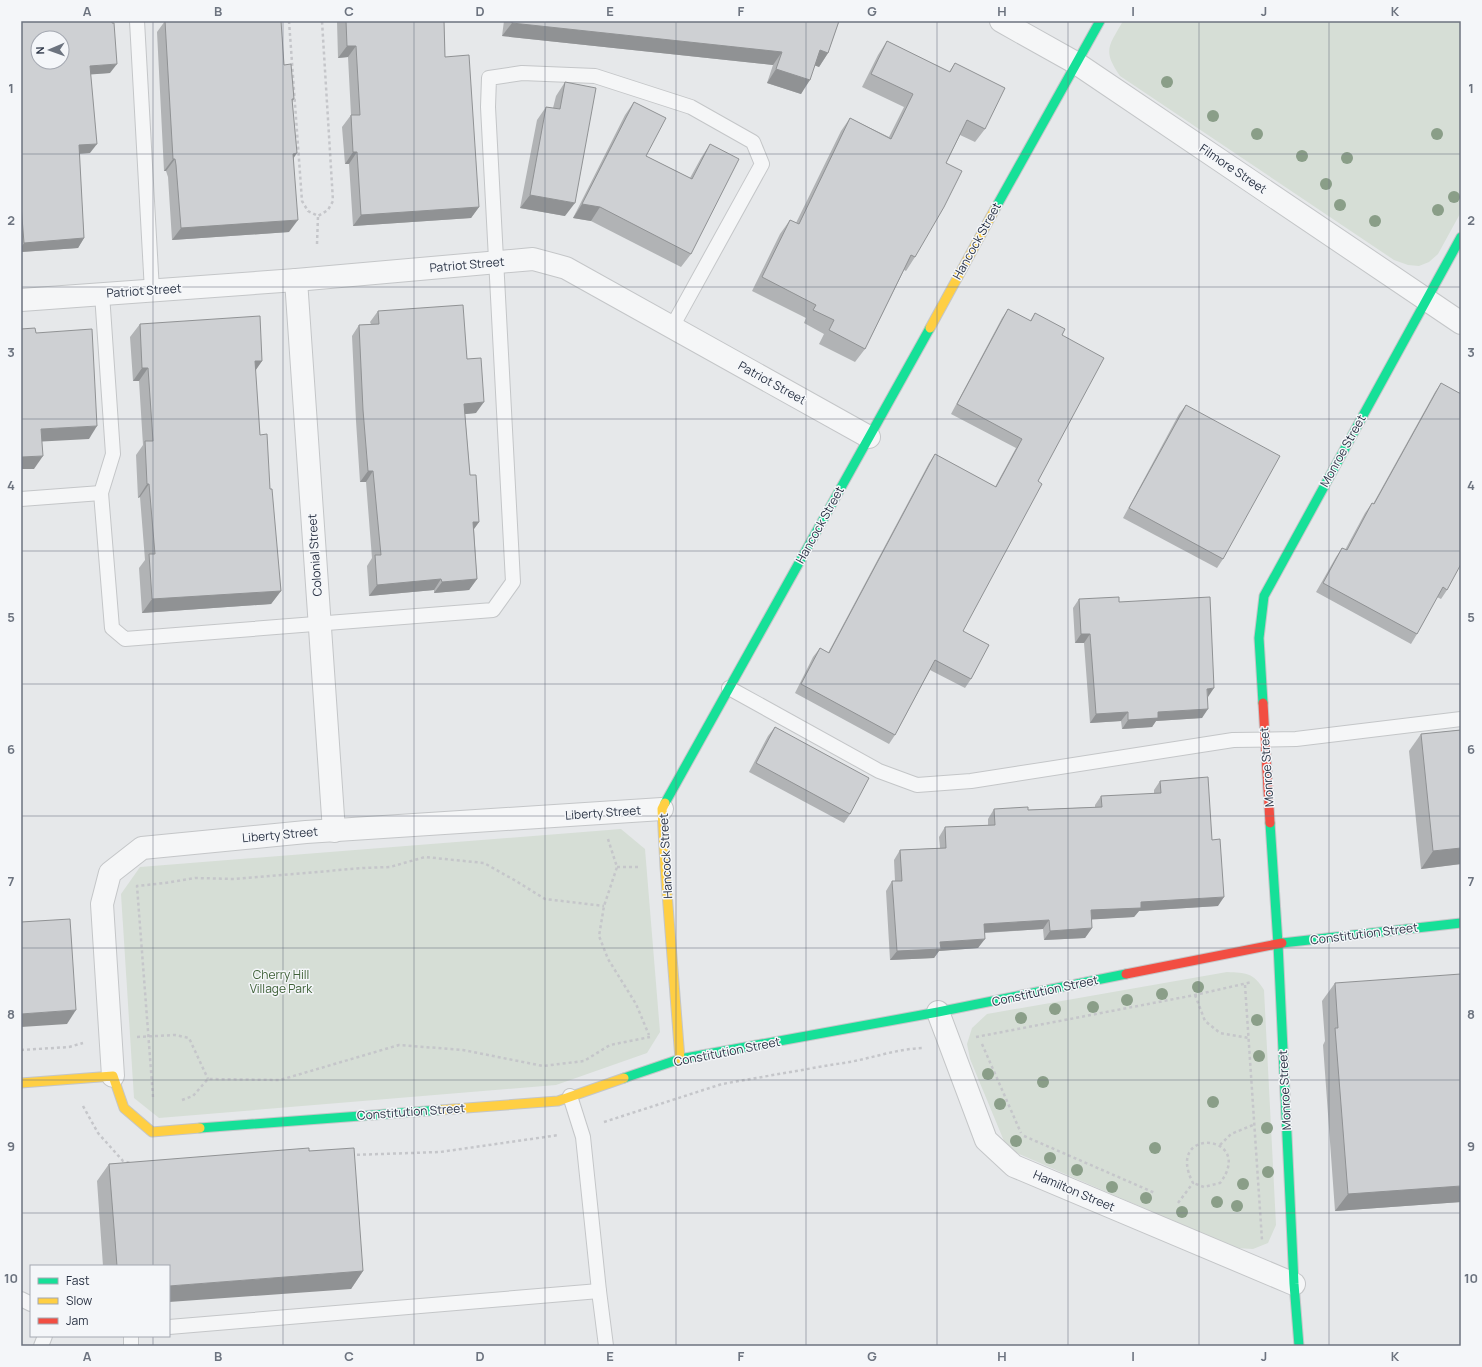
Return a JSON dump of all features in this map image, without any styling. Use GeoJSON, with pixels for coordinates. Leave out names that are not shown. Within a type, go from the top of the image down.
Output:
{"type":"FeatureCollection","features":[{"type":"Feature","properties":{"kind":"street","name":"Filmore Street"},"geometry":{"type":"LineString","coordinates":[[1002,21],[1076,63],[1461,323]]}},
{"type":"Feature","properties":{"kind":"street","name":"Hancock Street"},"geometry":{"type":"LineString","coordinates":[[680,1060],[662,809],[1100,21]]}},
{"type":"Feature","properties":{"kind":"street","name":"Monroe Street"},"geometry":{"type":"LineString","coordinates":[[1299,1346],[1294,1284],[1278,944],[1259,638],[1264,596],[1461,237]]}},
{"type":"Feature","properties":{"kind":"street","name":"Patriot Street"},"geometry":{"type":"LineString","coordinates":[[21,300],[296,280],[533,259],[566,268],[870,437]]}},
{"type":"Feature","properties":{"kind":"street","name":"Colonial Street"},"geometry":{"type":"LineString","coordinates":[[296,280],[334,830]]}},
{"type":"Feature","properties":{"kind":"street","name":"Liberty Street"},"geometry":{"type":"LineString","coordinates":[[113,1076],[102,904],[110,873],[142,848],[334,830],[662,809]]}},
{"type":"Feature","properties":{"kind":"street","name":"Constitution Street"},"geometry":{"type":"LineString","coordinates":[[113,1076],[124,1108],[152,1132],[558,1101],[680,1060],[938,1012],[1278,944],[1461,923]]}},
{"type":"Feature","properties":{"kind":"street","name":"Hamilton Street"},"geometry":{"type":"LineString","coordinates":[[938,1012],[986,1140],[1014,1166],[1294,1284]]}},
{"type":"Feature","properties":{"kind":"street"},"geometry":{"type":"LineString","coordinates":[[21,1083],[113,1076]]}},
{"type":"Feature","properties":{"kind":"lane"},"geometry":{"type":"LineString","coordinates":[[137,21],[152,291]]}},
{"type":"Feature","properties":{"kind":"lane"},"geometry":{"type":"LineString","coordinates":[[102,294],[113,454],[101,493],[112,628],[125,639],[493,610],[513,582],[488,107],[489,78],[522,73],[595,76],[691,106],[753,142],[762,164],[672,327]]}},
{"type":"Feature","properties":{"kind":"lane"},"geometry":{"type":"LineString","coordinates":[[21,499],[101,493]]}},
{"type":"Feature","properties":{"kind":"lane"},"geometry":{"type":"LineString","coordinates":[[730,688],[879,771],[917,785],[970,781],[1232,740],[1296,739],[1461,719]]}},
{"type":"Feature","properties":{"kind":"lane"},"geometry":{"type":"LineString","coordinates":[[570,1096],[583,1137],[606,1346]]}},
{"type":"Feature","properties":{"kind":"lane"},"geometry":{"type":"LineString","coordinates":[[170,1327],[599,1290]]}},
{"type":"Feature","properties":{"kind":"lane"},"geometry":{"type":"LineString","coordinates":[[21,1299],[30,1304]]}},
{"type":"Feature","properties":{"kind":"path"},"geometry":{"type":"LineString","coordinates":[[289,21],[302,201],[308,210],[318,216]]}},
{"type":"Feature","properties":{"kind":"path"},"geometry":{"type":"LineString","coordinates":[[318,216],[328,210],[333,201],[322,21]]}},
{"type":"Feature","properties":{"kind":"path"},"geometry":{"type":"LineString","coordinates":[[317,244],[318,216]]}},
{"type":"Feature","properties":{"kind":"path"},"geometry":{"type":"LineString","coordinates":[[600,813],[617,867],[604,906],[599,936],[608,959],[636,1004],[650,1037]]}},
{"type":"Feature","properties":{"kind":"path"},"geometry":{"type":"LineString","coordinates":[[154,1101],[137,886],[195,878],[235,879],[390,867],[425,857],[484,863],[516,880],[545,899],[604,906]]}},
{"type":"Feature","properties":{"kind":"path"},"geometry":{"type":"LineString","coordinates":[[971,1038],[1195,995],[1258,981]]}},
{"type":"Feature","properties":{"kind":"path"},"geometry":{"type":"LineString","coordinates":[[1245,985],[1253,1125],[1262,1240],[1255,1237]]}},
{"type":"Feature","properties":{"kind":"path"},"geometry":{"type":"LineString","coordinates":[[1195,995],[1205,1021],[1220,1033],[1249,1038]]}},
{"type":"Feature","properties":{"kind":"path"},"geometry":{"type":"LineString","coordinates":[[179,1100],[193,1096],[208,1079],[280,1080],[399,1045],[464,1050],[543,1066],[584,1060],[610,1045],[658,1036],[677,1027]]}},
{"type":"Feature","properties":{"kind":"path"},"geometry":{"type":"LineString","coordinates":[[132,1037],[175,1035],[189,1038],[208,1079]]}},
{"type":"Feature","properties":{"kind":"path"},"geometry":{"type":"LineString","coordinates":[[978,1036],[1022,1135],[1157,1194]]}},
{"type":"Feature","properties":{"kind":"path"},"geometry":{"type":"LineString","coordinates":[[21,1050],[69,1047],[81,1043],[87,1043]]}},
{"type":"Feature","properties":{"kind":"path"},"geometry":{"type":"LineString","coordinates":[[1220,1145],[1231,1134],[1253,1125]]}},
{"type":"Feature","properties":{"kind":"path"},"geometry":{"type":"LineString","coordinates":[[1210,1142],[1220,1145],[1227,1154],[1230,1166],[1226,1175],[1220,1183],[1204,1187],[1192,1184],[1187,1174],[1186,1165],[1188,1154],[1196,1145],[1210,1142]]}},
{"type":"Feature","properties":{"kind":"path"},"geometry":{"type":"LineString","coordinates":[[1178,1203],[1192,1184]]}},
{"type":"Feature","properties":{"kind":"path"},"geometry":{"type":"LineString","coordinates":[[1171,1200],[1185,1206]]}},
{"type":"Feature","properties":{"kind":"green space"},"geometry":{"type":"Polygon","coordinates":[[[1123,21],[1461,21],[1461,212],[1438,254],[1429,262],[1419,266],[1408,265],[1394,260],[1120,76],[1114,67],[1109,54],[1111,43],[1123,21]]]}},
{"type":"Feature","properties":{"kind":"green space","name":"Cherry Hill Village Park"},"geometry":{"type":"Polygon","coordinates":[[[621,829],[645,849],[660,1032],[647,1053],[556,1085],[159,1118],[134,1098],[121,894],[140,867],[621,829]]]}},
{"type":"Feature","properties":{"kind":"green space"},"geometry":{"type":"Polygon","coordinates":[[[1227,972],[1244,973],[1256,980],[1264,990],[1276,1225],[1268,1243],[1253,1249],[1236,1248],[1012,1151],[1004,1141],[970,1059],[967,1044],[972,1028],[987,1014],[1227,972]]]}},
{"type":"Feature","properties":{"kind":"building"},"geometry":{"type":"Polygon","coordinates":[[[21,21],[112,21],[112,23],[114,23],[117,64],[90,66],[97,144],[79,145],[84,238],[24,243],[21,205],[21,21]]]}},
{"type":"Feature","properties":{"kind":"building"},"geometry":{"type":"Polygon","coordinates":[[[165,21],[281,21],[284,65],[291,64],[294,99],[292,99],[297,153],[293,154],[298,220],[181,228],[176,165],[175,159],[173,159],[165,21]]]}},
{"type":"Feature","properties":{"kind":"building"},"geometry":{"type":"Polygon","coordinates":[[[346,21],[444,21],[445,57],[469,55],[479,207],[361,215],[357,152],[353,152],[351,115],[360,115],[356,46],[347,46],[346,21]]]}},
{"type":"Feature","properties":{"kind":"building"},"geometry":{"type":"Polygon","coordinates":[[[512,21],[839,21],[828,53],[820,50],[810,80],[776,69],[782,52],[512,23],[512,21]]]}},
{"type":"Feature","properties":{"kind":"building"},"geometry":{"type":"Polygon","coordinates":[[[887,41],[950,72],[955,63],[1005,88],[985,129],[967,120],[946,163],[962,171],[944,207],[915,257],[911,255],[865,349],[829,330],[834,320],[813,310],[816,305],[762,277],[790,220],[799,224],[850,118],[891,139],[913,94],[871,74],[887,41]]]}},
{"type":"Feature","properties":{"kind":"building"},"geometry":{"type":"Polygon","coordinates":[[[565,82],[596,88],[575,203],[530,195],[546,107],[560,109],[565,82]]]}},
{"type":"Feature","properties":{"kind":"building"},"geometry":{"type":"Polygon","coordinates":[[[634,102],[666,118],[646,156],[692,179],[710,144],[739,159],[691,254],[600,207],[582,204],[634,102]]]}},
{"type":"Feature","properties":{"kind":"building"},"geometry":{"type":"Polygon","coordinates":[[[463,305],[467,359],[481,358],[484,402],[464,404],[470,475],[476,475],[479,522],[473,522],[477,579],[442,582],[441,579],[377,585],[375,555],[381,555],[373,471],[368,471],[363,410],[359,325],[379,324],[378,311],[463,305]]]}},
{"type":"Feature","properties":{"kind":"building"},"geometry":{"type":"Polygon","coordinates":[[[1008,309],[1031,321],[1035,313],[1065,329],[1062,335],[1104,358],[1038,481],[1042,484],[963,631],[989,645],[971,679],[935,660],[895,735],[801,684],[820,648],[829,653],[935,454],[996,487],[1022,439],[957,404],[1008,309]]]}},
{"type":"Feature","properties":{"kind":"building"},"geometry":{"type":"Polygon","coordinates":[[[260,316],[262,361],[255,361],[260,435],[267,434],[270,489],[272,489],[281,591],[152,599],[149,554],[155,554],[149,484],[147,484],[145,441],[153,441],[148,368],[142,368],[140,324],[260,316]]]}},
{"type":"Feature","properties":{"kind":"building"},"geometry":{"type":"Polygon","coordinates":[[[35,328],[36,333],[92,329],[97,426],[41,429],[43,456],[21,457],[21,329],[35,328]]]}},
{"type":"Feature","properties":{"kind":"building"},"geometry":{"type":"Polygon","coordinates":[[[1441,383],[1461,394],[1461,564],[1447,590],[1443,587],[1417,634],[1323,583],[1342,548],[1347,550],[1372,503],[1374,504],[1441,383]]]}},
{"type":"Feature","properties":{"kind":"building"},"geometry":{"type":"Polygon","coordinates":[[[1186,405],[1280,456],[1223,559],[1129,508],[1186,405]]]}},
{"type":"Feature","properties":{"kind":"building"},"geometry":{"type":"Polygon","coordinates":[[[1119,597],[1119,602],[1210,597],[1214,688],[1207,689],[1208,709],[1158,712],[1158,718],[1128,720],[1128,712],[1096,714],[1090,634],[1081,634],[1079,599],[1119,597]]]}},
{"type":"Feature","properties":{"kind":"building"},"geometry":{"type":"Polygon","coordinates":[[[775,727],[869,778],[850,814],[756,763],[775,727]]]}},
{"type":"Feature","properties":{"kind":"building"},"geometry":{"type":"Polygon","coordinates":[[[1461,730],[1461,848],[1433,851],[1421,734],[1461,730]]]}},
{"type":"Feature","properties":{"kind":"building"},"geometry":{"type":"Polygon","coordinates":[[[1208,777],[1212,840],[1220,839],[1224,897],[1141,902],[1141,908],[1091,910],[1092,928],[1050,931],[1049,920],[984,924],[985,939],[940,942],[941,949],[897,951],[892,881],[902,881],[900,850],[946,848],[945,827],[995,825],[994,809],[1028,807],[1028,810],[1102,807],[1101,796],[1161,793],[1160,781],[1208,777]]]}},
{"type":"Feature","properties":{"kind":"building"},"geometry":{"type":"Polygon","coordinates":[[[70,919],[76,1010],[21,1014],[21,922],[70,919]]]}},
{"type":"Feature","properties":{"kind":"building"},"geometry":{"type":"Polygon","coordinates":[[[1461,974],[1461,1186],[1348,1194],[1335,1028],[1338,1028],[1335,983],[1461,974]]]}},
{"type":"Feature","properties":{"kind":"building"},"geometry":{"type":"Polygon","coordinates":[[[309,1148],[309,1151],[354,1148],[363,1271],[170,1286],[170,1265],[117,1265],[109,1164],[309,1148]]]}},
{"type":"Feature","properties":{"kind":"traffic: fast"},"geometry":{"type":"LineString","coordinates":[[995,209],[1100,21]]}},
{"type":"Feature","properties":{"kind":"traffic: fast"},"geometry":{"type":"LineString","coordinates":[[1263,703],[1259,638],[1264,596],[1461,237]]}},
{"type":"Feature","properties":{"kind":"traffic: fast"},"geometry":{"type":"LineString","coordinates":[[665,803],[930,328]]}},
{"type":"Feature","properties":{"kind":"traffic: fast"},"geometry":{"type":"LineString","coordinates":[[1270,823],[1278,944],[1294,1284],[1299,1346]]}},
{"type":"Feature","properties":{"kind":"traffic: fast"},"geometry":{"type":"LineString","coordinates":[[1282,943],[1461,923]]}},
{"type":"Feature","properties":{"kind":"traffic: fast"},"geometry":{"type":"LineString","coordinates":[[624,1078],[680,1059],[938,1012],[1126,974]]}},
{"type":"Feature","properties":{"kind":"traffic: fast"},"geometry":{"type":"LineString","coordinates":[[200,1128],[440,1110]]}},
{"type":"Feature","properties":{"kind":"traffic: slow"},"geometry":{"type":"LineString","coordinates":[[930,328],[995,209]]}},
{"type":"Feature","properties":{"kind":"traffic: slow"},"geometry":{"type":"LineString","coordinates":[[665,803],[662,809],[665,867],[680,1059]]}},
{"type":"Feature","properties":{"kind":"traffic: slow"},"geometry":{"type":"LineString","coordinates":[[21,1083],[113,1076],[124,1108],[152,1132],[200,1128]]}},
{"type":"Feature","properties":{"kind":"traffic: slow"},"geometry":{"type":"LineString","coordinates":[[440,1110],[558,1101],[624,1078]]}},
{"type":"Feature","properties":{"kind":"traffic: jam"},"geometry":{"type":"LineString","coordinates":[[1263,703],[1270,823]]}},
{"type":"Feature","properties":{"kind":"traffic: jam"},"geometry":{"type":"LineString","coordinates":[[1126,974],[1282,943]]}}]}
